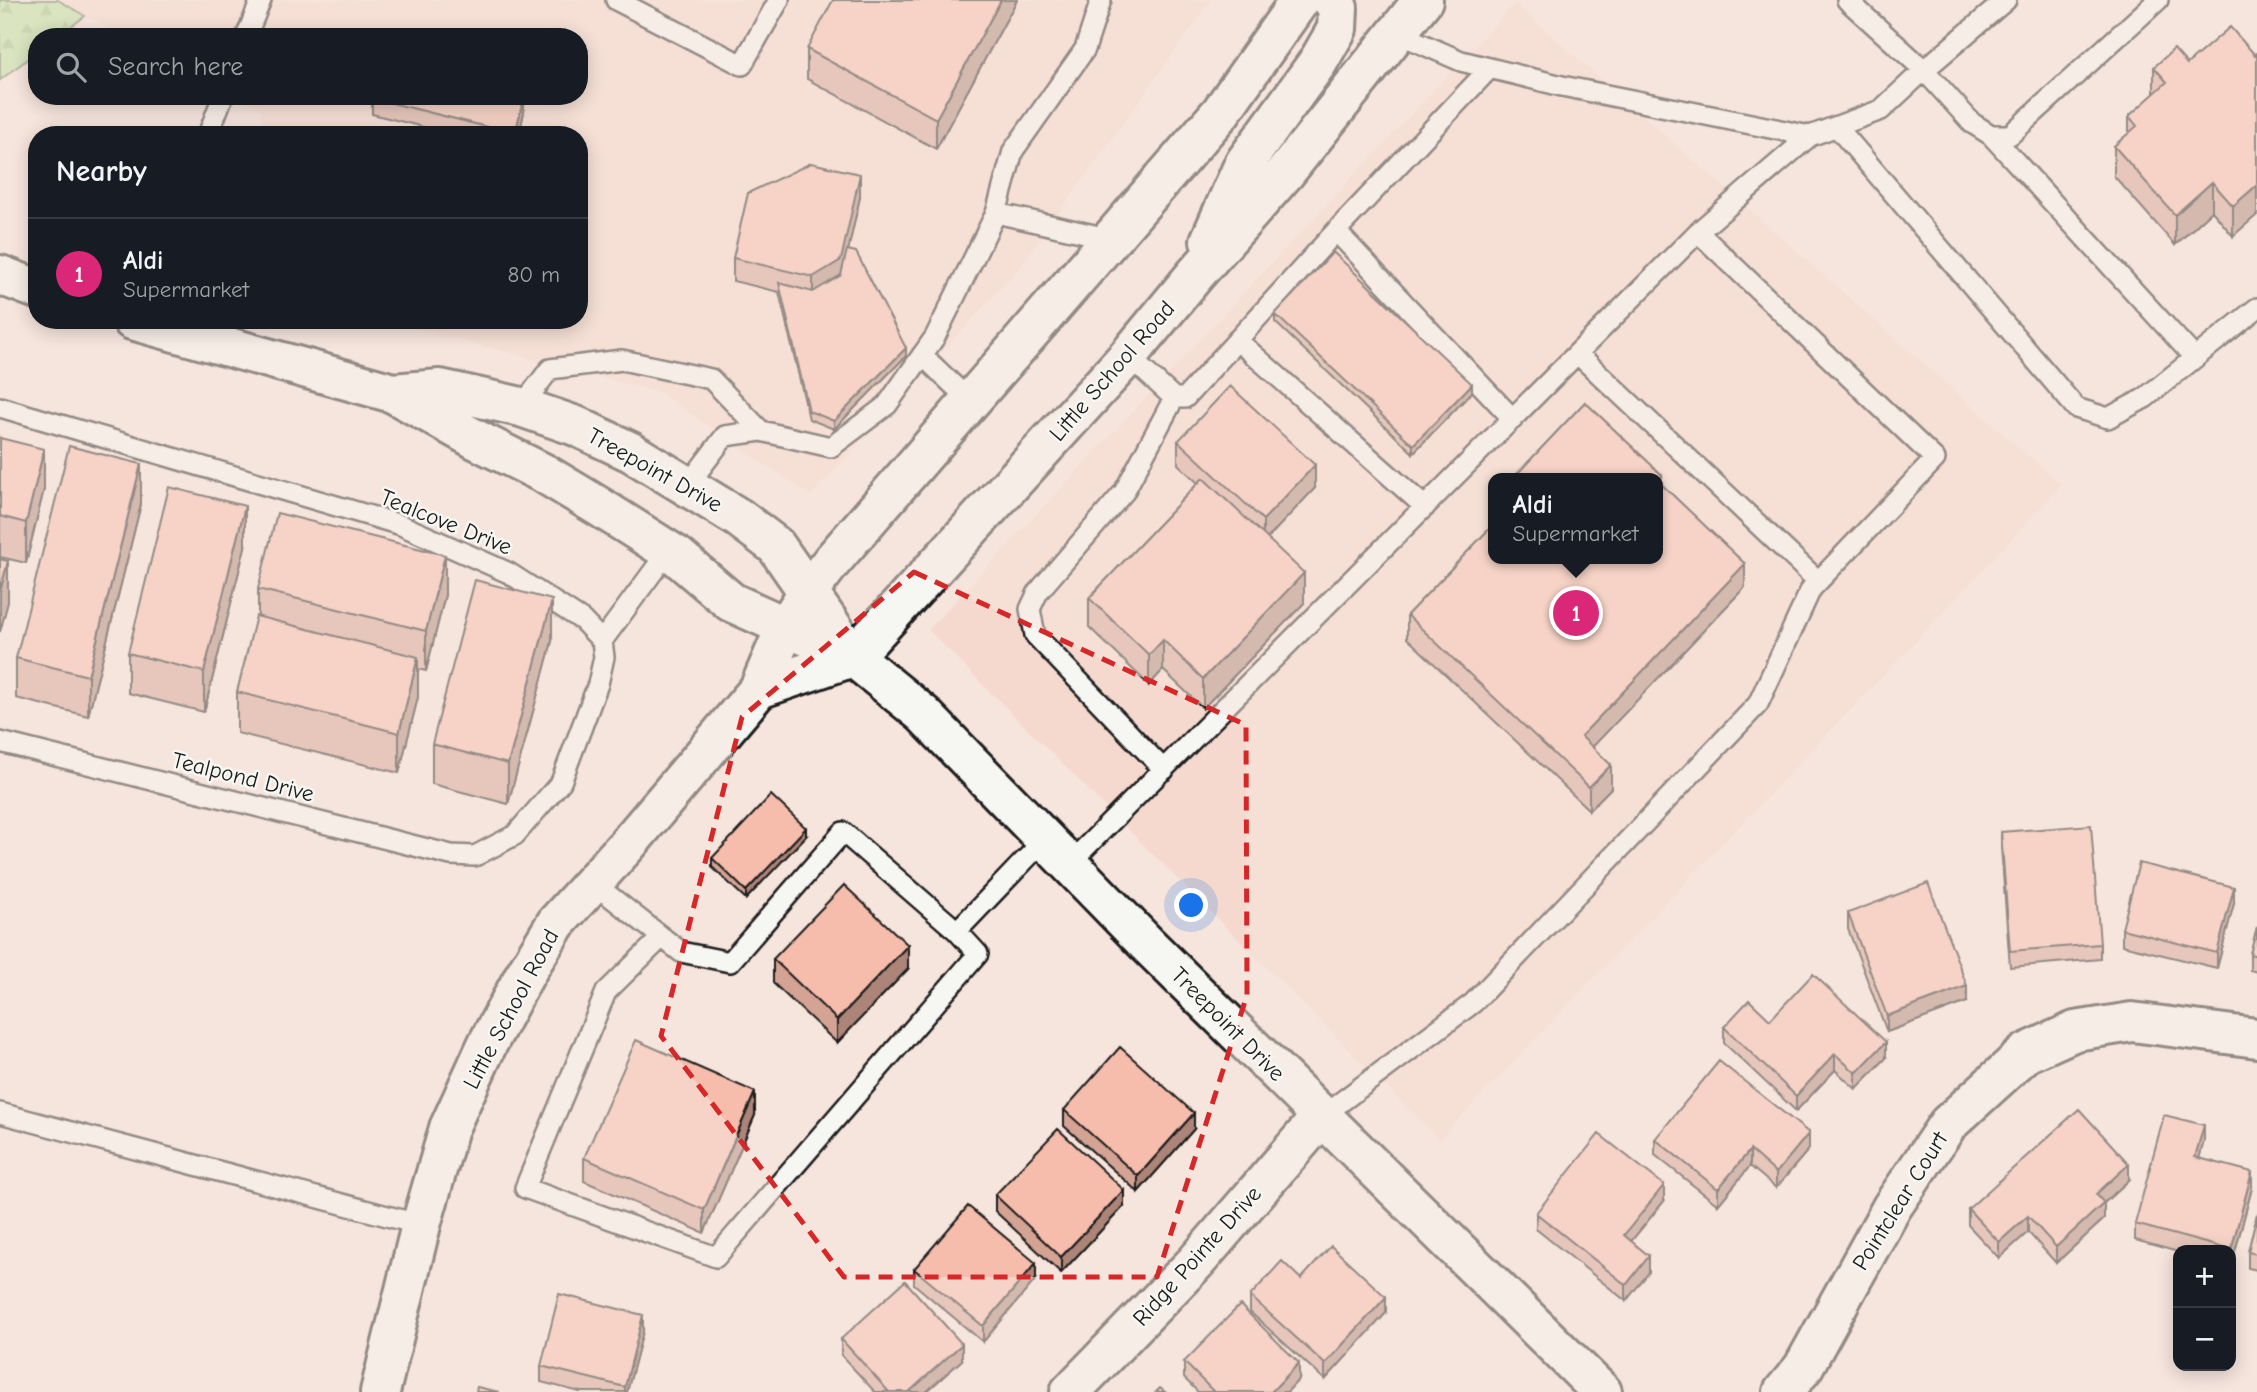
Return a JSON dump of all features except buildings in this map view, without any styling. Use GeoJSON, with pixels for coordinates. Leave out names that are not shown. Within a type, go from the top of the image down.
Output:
{"type":"FeatureCollection","features":[{"type":"Feature","properties":{"kind":"street","name":"Little School Road"},"geometry":{"type":"LineString","coordinates":[[380,1392],[421,1225],[449,1128],[486,1045],[556,923],[760,689],[786,626],[832,561],[1222,112],[1300,0]]}},
{"type":"Feature","properties":{"kind":"street"},"geometry":{"type":"LineString","coordinates":[[1195,275],[1244,164],[1318,62],[1337,29],[1338,8],[1332,0]]}},
{"type":"Feature","properties":{"kind":"street","name":"Little School Road"},"geometry":{"type":"LineString","coordinates":[[760,689],[853,657],[1128,356],[1285,173],[1390,17],[1423,0]]}},
{"type":"Feature","properties":{"kind":"street"},"geometry":{"type":"LineString","coordinates":[[0,275],[28,286]]}},
{"type":"Feature","properties":{"kind":"street","name":"Treepoint Drive"},"geometry":{"type":"LineString","coordinates":[[172,329],[393,393],[545,474],[669,550],[731,602],[853,657],[923,714],[1321,1117],[1602,1392]]}},
{"type":"Feature","properties":{"kind":"street","name":"Treepoint Drive"},"geometry":{"type":"LineString","coordinates":[[393,393],[440,389],[521,407],[576,426],[620,447],[739,518],[776,546],[853,657]]}},
{"type":"Feature","properties":{"kind":"street","name":"Pointclear Court"},"geometry":{"type":"LineString","coordinates":[[1783,1392],[1803,1368],[1892,1207],[1948,1124],[2026,1053],[2075,1031],[2132,1022],[2257,1038]]}},
{"type":"Feature","properties":{"kind":"street","name":"Ridge Pointe Drive"},"geometry":{"type":"LineString","coordinates":[[1070,1392],[1196,1262],[1321,1117]]}},
{"type":"Feature","properties":{"kind":"lane"},"geometry":{"type":"LineString","coordinates":[[250,28],[261,0]]}},
{"type":"Feature","properties":{"kind":"lane"},"geometry":{"type":"LineString","coordinates":[[615,0],[742,65],[779,0]]}},
{"type":"Feature","properties":{"kind":"lane"},"geometry":{"type":"LineString","coordinates":[[687,486],[725,436],[761,431],[831,447],[887,405],[935,337],[996,213],[1013,151],[1084,49],[1101,0]]}},
{"type":"Feature","properties":{"kind":"lane"},"geometry":{"type":"LineString","coordinates":[[1847,0],[1924,70],[1972,123],[1991,135],[2194,357]]}},
{"type":"Feature","properties":{"kind":"lane"},"geometry":{"type":"LineString","coordinates":[[957,931],[1164,770],[1699,232],[1810,136],[1881,110],[2006,0]]}},
{"type":"Feature","properties":{"kind":"lane"},"geometry":{"type":"LineString","coordinates":[[1991,135],[2010,135],[2158,0]]}},
{"type":"Feature","properties":{"kind":"lane"},"geometry":{"type":"LineString","coordinates":[[1390,17],[1461,61],[1562,86],[1810,136]]}},
{"type":"Feature","properties":{"kind":"lane"},"geometry":{"type":"LineString","coordinates":[[1128,356],[1174,398],[1185,398],[1336,231],[1490,68]]}},
{"type":"Feature","properties":{"kind":"lane"},"geometry":{"type":"LineString","coordinates":[[211,126],[220,105]]}},
{"type":"Feature","properties":{"kind":"lane"},"geometry":{"type":"LineString","coordinates":[[1837,127],[2076,408],[2108,418],[2145,398],[2257,308]]}},
{"type":"Feature","properties":{"kind":"lane"},"geometry":{"type":"LineString","coordinates":[[996,213],[1112,239]]}},
{"type":"Feature","properties":{"kind":"lane"},"geometry":{"type":"LineString","coordinates":[[1336,231],[1513,419]]}},
{"type":"Feature","properties":{"kind":"lane"},"geometry":{"type":"LineString","coordinates":[[1321,1117],[1473,1003],[1758,704],[1811,589],[1935,459],[1699,232]]}},
{"type":"Feature","properties":{"kind":"lane"},"geometry":{"type":"LineString","coordinates":[[1237,340],[1425,507]]}},
{"type":"Feature","properties":{"kind":"lane"},"geometry":{"type":"LineString","coordinates":[[1578,354],[1818,581]]}},
{"type":"Feature","properties":{"kind":"lane"},"geometry":{"type":"LineString","coordinates":[[922,355],[971,401]]}},
{"type":"Feature","properties":{"kind":"lane"},"geometry":{"type":"LineString","coordinates":[[521,407],[550,369],[622,360],[711,379],[761,431]]}},
{"type":"Feature","properties":{"kind":"lane"},"geometry":{"type":"LineString","coordinates":[[1164,770],[1035,635],[1030,609],[1038,592],[1124,492],[1174,398]]}},
{"type":"Feature","properties":{"kind":"lane","name":"Tealcove Drive"},"geometry":{"type":"LineString","coordinates":[[0,407],[401,525],[509,573],[582,620],[602,641]]}},
{"type":"Feature","properties":{"kind":"lane"},"geometry":{"type":"LineString","coordinates":[[602,641],[669,550]]}},
{"type":"Feature","properties":{"kind":"lane","name":"Tealpond Drive"},"geometry":{"type":"LineString","coordinates":[[0,742],[451,855],[475,856],[515,835],[561,782],[598,684],[604,657],[602,641]]}},
{"type":"Feature","properties":{"kind":"lane"},"geometry":{"type":"LineString","coordinates":[[593,883],[662,937],[681,952],[730,962],[843,832],[957,931],[978,954],[716,1257],[525,1188],[606,992],[662,937]]}},
{"type":"Feature","properties":{"kind":"lane"},"geometry":{"type":"LineString","coordinates":[[0,1113],[421,1225]]}},
{"type":"Feature","properties":{"kind":"highlighted area"},"geometry":{"type":"Polygon","coordinates":[[[914,572],[1246,725],[1247,995],[1157,1277],[844,1277],[661,1036],[742,717],[914,572]]]}},
{"type":"Feature","properties":{"kind":"shaded area"},"geometry":{"type":"Polygon","coordinates":[[[58,0],[1212,0],[1021,266],[811,496],[660,393],[417,329],[588,329],[588,126],[261,126],[261,109],[253,105],[588,105],[588,28],[108,28],[58,0]]]}},
{"type":"Feature","properties":{"kind":"shaded area"},"geometry":{"type":"Polygon","coordinates":[[[1515,3],[2062,485],[1910,648],[1439,1140],[928,630],[1515,3]]]}},
{"type":"Feature","properties":{"kind":"green space"},"geometry":{"type":"Polygon","coordinates":[[[0,0],[58,0],[85,16],[69,28],[28,28],[28,59],[0,80],[0,0]]]}},
{"type":"Feature","properties":{"kind":"place","name":"Aldi"},"geometry":{"type":"Point","coordinates":[1576,613]}}]}
